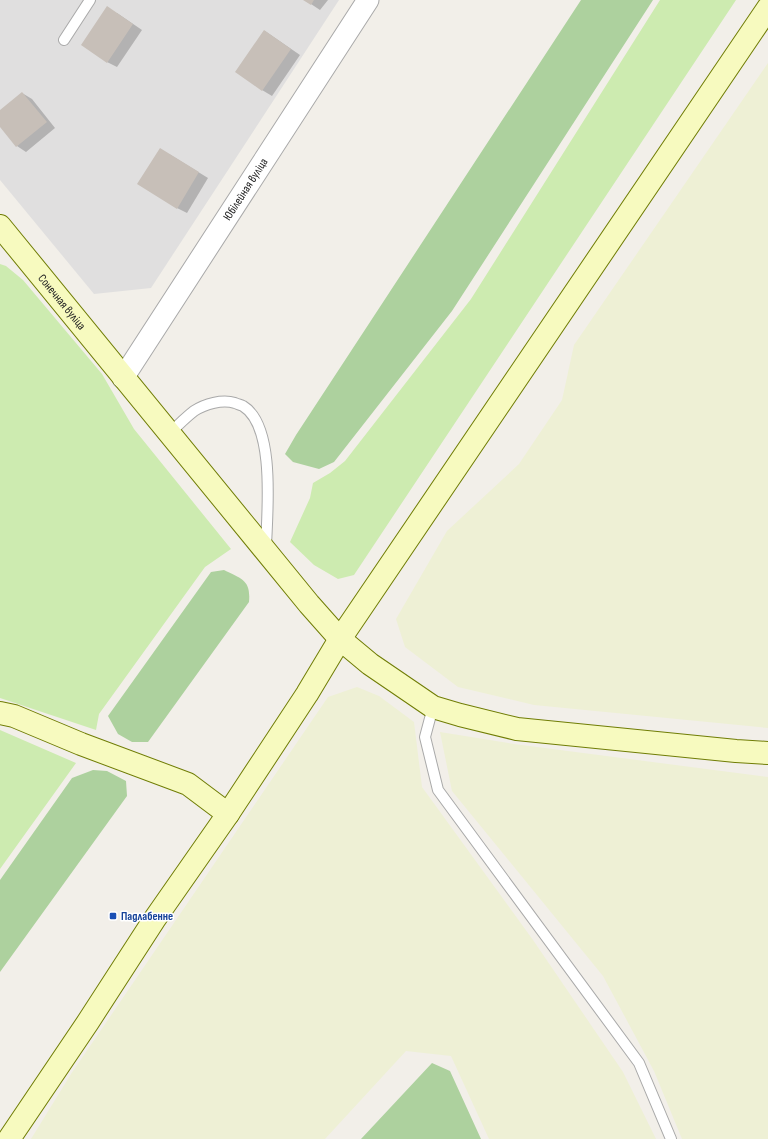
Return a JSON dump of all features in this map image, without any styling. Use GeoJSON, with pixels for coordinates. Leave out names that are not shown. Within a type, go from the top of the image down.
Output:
{"type":"FeatureCollection","features":[{"type":"Feature","properties":{"kind":"main road"},"geometry":{"type":"LineString","coordinates":[[10,1139],[154,920],[228,814],[307,694],[340,639],[768,8]]}},
{"type":"Feature","properties":{"kind":"main road","name":"Сонечная вуліца"},"geometry":{"type":"LineString","coordinates":[[0,226],[265,551],[340,639],[370,664],[433,707],[460,716],[518,728],[768,753]]}},
{"type":"Feature","properties":{"kind":"main road"},"geometry":{"type":"LineString","coordinates":[[0,713],[14,716],[81,744],[188,784],[228,814]]}},
{"type":"Feature","properties":{"kind":"street","name":"Юбілейная вуліца"},"geometry":{"type":"LineString","coordinates":[[123,378],[368,0]]}},
{"type":"Feature","properties":{"kind":"lane"},"geometry":{"type":"LineString","coordinates":[[64,40],[90,0]]}},
{"type":"Feature","properties":{"kind":"lane"},"geometry":{"type":"LineString","coordinates":[[169,434],[195,411],[213,403],[229,401],[244,406],[255,418],[264,441],[268,471],[265,551]]}},
{"type":"Feature","properties":{"kind":"lane"},"geometry":{"type":"LineString","coordinates":[[433,707],[425,737],[438,790],[639,1063],[671,1139]]}},
{"type":"Feature","properties":{"kind":"shaded area"},"geometry":{"type":"Polygon","coordinates":[[[0,0],[339,0],[151,288],[94,294],[0,180],[0,0]]]}},
{"type":"Feature","properties":{"kind":"green space"},"geometry":{"type":"Polygon","coordinates":[[[581,0],[653,0],[452,311],[334,462],[319,469],[293,462],[285,454],[296,435],[581,0]]]}},
{"type":"Feature","properties":{"kind":"green space"},"geometry":{"type":"Polygon","coordinates":[[[660,0],[736,0],[354,575],[338,579],[314,565],[290,542],[310,498],[313,483],[330,473],[345,461],[471,299],[660,0]]]}},
{"type":"Feature","properties":{"kind":"green space"},"geometry":{"type":"Polygon","coordinates":[[[768,63],[768,728],[534,705],[458,687],[405,647],[396,619],[447,531],[519,464],[562,400],[574,345],[768,63]]]}},
{"type":"Feature","properties":{"kind":"green space"},"geometry":{"type":"Polygon","coordinates":[[[0,264],[6,266],[23,280],[102,374],[134,429],[231,549],[205,567],[99,714],[96,730],[0,698],[0,264]]]}},
{"type":"Feature","properties":{"kind":"green space"},"geometry":{"type":"Polygon","coordinates":[[[224,570],[244,581],[248,589],[249,602],[148,742],[132,742],[118,734],[108,716],[211,572],[224,570]]]}},
{"type":"Feature","properties":{"kind":"green space"},"geometry":{"type":"Polygon","coordinates":[[[357,687],[379,696],[414,722],[422,787],[533,940],[623,1072],[656,1139],[489,1139],[451,1056],[406,1051],[325,1139],[31,1139],[71,1074],[328,697],[357,687]]]}},
{"type":"Feature","properties":{"kind":"green space"},"geometry":{"type":"Polygon","coordinates":[[[0,730],[76,763],[0,869],[0,730]]]}},
{"type":"Feature","properties":{"kind":"green space"},"geometry":{"type":"Polygon","coordinates":[[[440,732],[514,744],[768,777],[768,1139],[682,1139],[654,1071],[603,976],[452,791],[440,732]]]}},
{"type":"Feature","properties":{"kind":"green space"},"geometry":{"type":"Polygon","coordinates":[[[93,770],[107,771],[126,781],[127,796],[0,972],[0,880],[72,778],[93,770]]]}},
{"type":"Feature","properties":{"kind":"green space"},"geometry":{"type":"Polygon","coordinates":[[[432,1063],[450,1071],[481,1139],[361,1139],[432,1063]]]}},
{"type":"Feature","properties":{"kind":"building"},"geometry":{"type":"Polygon","coordinates":[[[303,0],[314,0],[311,5],[303,0]]]}},
{"type":"Feature","properties":{"kind":"building"},"geometry":{"type":"Polygon","coordinates":[[[107,6],[133,24],[107,63],[81,45],[107,6]]]}},
{"type":"Feature","properties":{"kind":"building"},"geometry":{"type":"Polygon","coordinates":[[[264,30],[291,49],[262,91],[235,72],[264,30]]]}},
{"type":"Feature","properties":{"kind":"building"},"geometry":{"type":"Polygon","coordinates":[[[22,92],[47,122],[16,147],[0,127],[0,110],[22,92]]]}},
{"type":"Feature","properties":{"kind":"building"},"geometry":{"type":"Polygon","coordinates":[[[160,148],[199,172],[177,209],[137,184],[160,148]]]}},
{"type":"Feature","properties":{"kind":"place","name":"Падлабенне"},"geometry":{"type":"Point","coordinates":[113,916]}}]}
